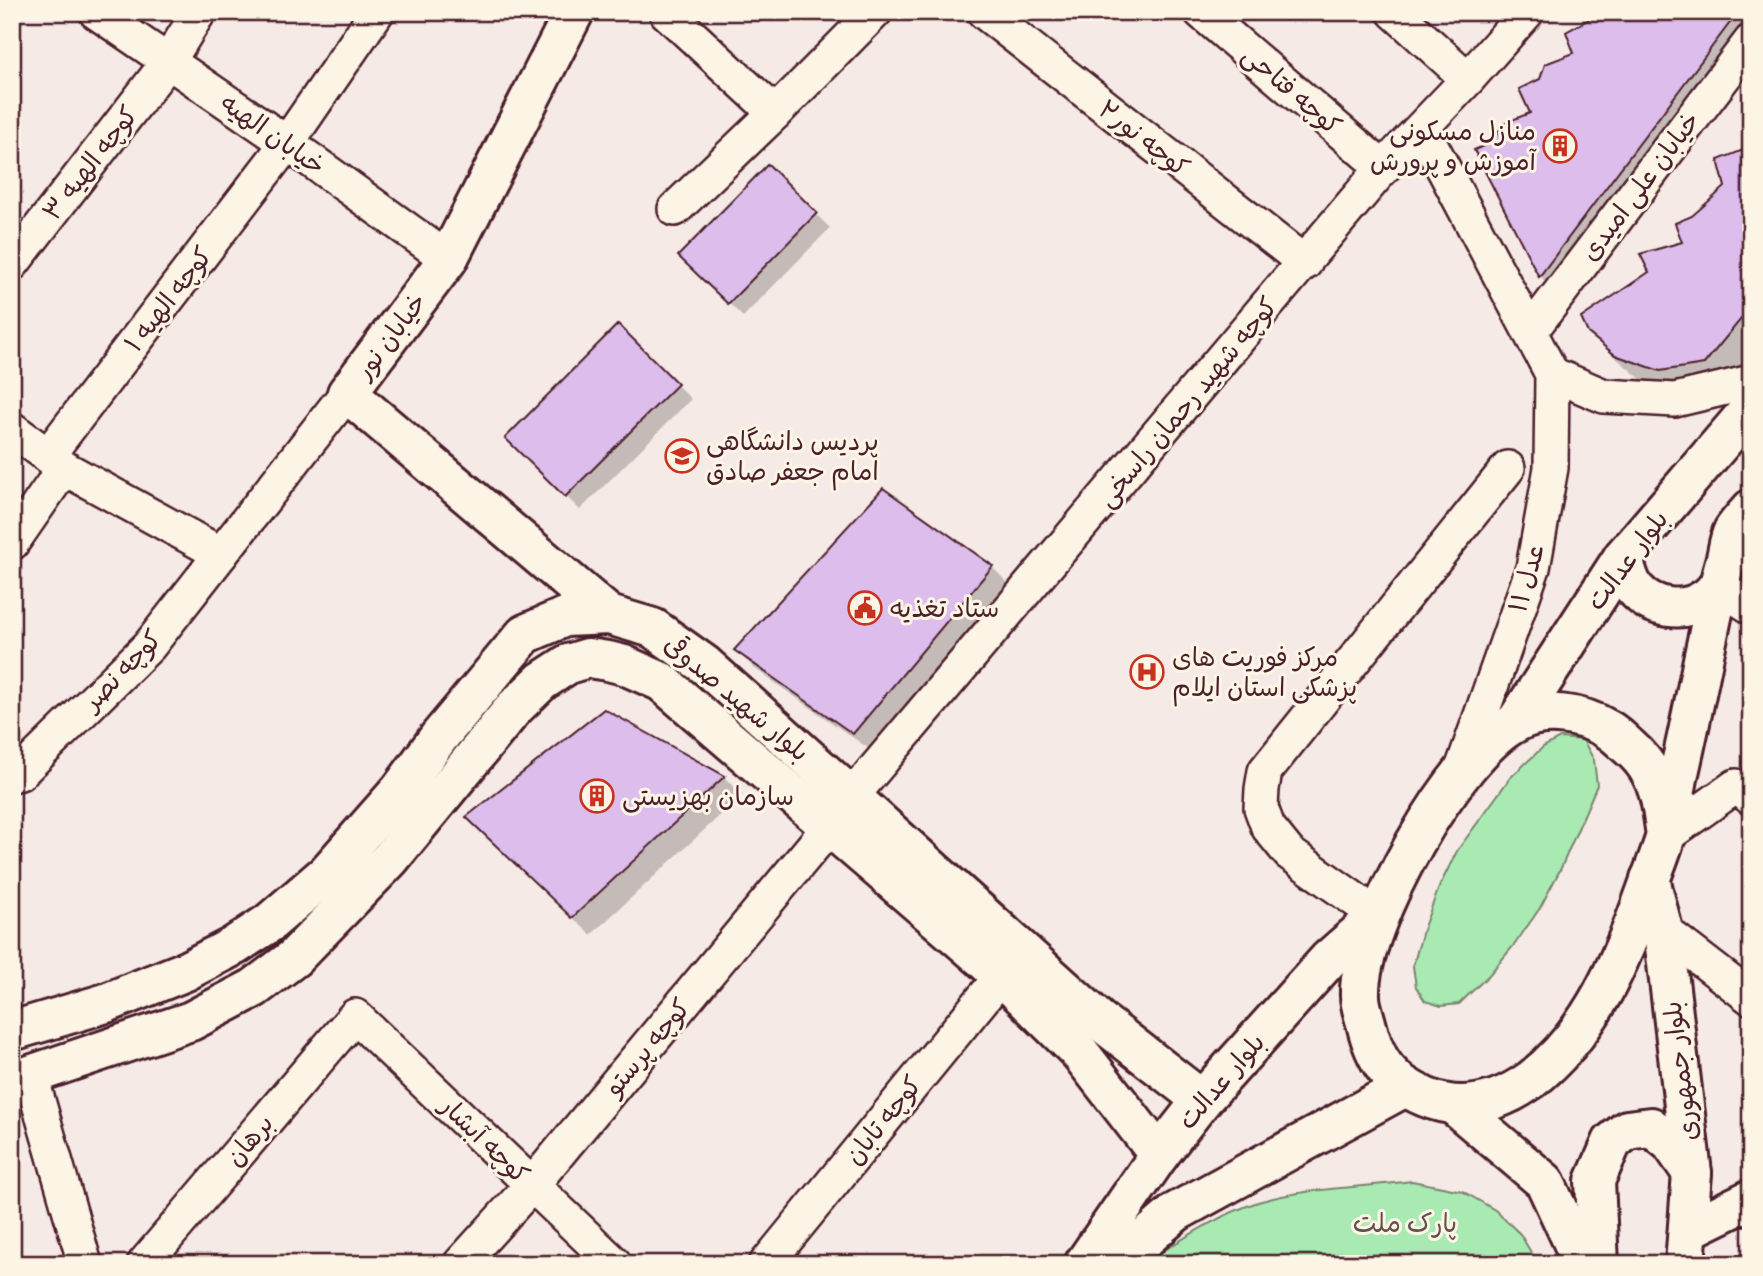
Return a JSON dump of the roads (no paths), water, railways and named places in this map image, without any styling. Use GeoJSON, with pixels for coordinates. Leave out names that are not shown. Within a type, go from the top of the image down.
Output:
{"type":"FeatureCollection","features":[{"type":"Feature","properties":{"kind":"main road","name":"خیابان نور"},"geometry":{"type":"LineString","coordinates":[[574,12],[448,259],[347,393],[609,615]]}},
{"type":"Feature","properties":{"kind":"main road","name":"بلوار عدالت"},"geometry":{"type":"LineString","coordinates":[[1517,722],[1623,557],[1751,408]]}},
{"type":"Feature","properties":{"kind":"main road"},"geometry":{"type":"LineString","coordinates":[[1455,1106],[1487,1102],[1519,1089],[1548,1067],[1572,1041],[1608,983],[1636,919],[1666,836],[1718,586],[1733,532],[1751,509]]}},
{"type":"Feature","properties":{"kind":"main road"},"geometry":{"type":"LineString","coordinates":[[1623,557],[1634,588],[1660,606],[1677,608],[1692,605],[1707,598],[1718,586]]}},
{"type":"Feature","properties":{"kind":"main road","name":"بلوار شهید صدوقی"},"geometry":{"type":"LineString","coordinates":[[12,1031],[106,1003],[187,971],[234,946],[269,923],[326,874],[401,789],[439,737],[525,634],[565,617],[609,615],[653,628],[705,665],[841,811],[1012,963],[1099,1020],[1202,1100]]}},
{"type":"Feature","properties":{"kind":"main road","name":"بلوار شهید صدوقی"},"geometry":{"type":"LineString","coordinates":[[22,1078],[191,1021],[254,988],[294,958],[390,859],[514,708],[542,681],[568,663],[588,658],[608,661],[662,682],[802,804],[841,811]]}},
{"type":"Feature","properties":{"kind":"main road"},"geometry":{"type":"LineString","coordinates":[[1583,1264],[1545,1182],[1455,1106],[1405,1087],[1381,1066],[1369,1038],[1360,997],[1362,973],[1378,916],[1412,847],[1460,773],[1487,744],[1517,722],[1536,715],[1556,715],[1580,717],[1609,729],[1637,754],[1651,772],[1658,792],[1666,836]]}},
{"type":"Feature","properties":{"kind":"main road","name":"بلوار جمهوری"},"geometry":{"type":"LineString","coordinates":[[1650,879],[1663,930],[1692,1173],[1687,1247]]}},
{"type":"Feature","properties":{"kind":"main road","name":"بلوار عدالت"},"geometry":{"type":"LineString","coordinates":[[1084,1264],[1158,1154],[1202,1100],[1329,959],[1378,916]]}},
{"type":"Feature","properties":{"kind":"main road","name":"بلوار شهید صدوقی"},"geometry":{"type":"LineString","coordinates":[[1012,963],[1158,1154]]}},
{"type":"Feature","properties":{"kind":"main road"},"geometry":{"type":"LineString","coordinates":[[1116,1264],[1176,1212],[1405,1087]]}},
{"type":"Feature","properties":{"kind":"main road"},"geometry":{"type":"LineString","coordinates":[[1599,1264],[1595,1181],[1612,1142],[1627,1130],[1651,1127],[1671,1143],[1692,1173]]}},
{"type":"Feature","properties":{"kind":"main road"},"geometry":{"type":"LineString","coordinates":[[1687,1247],[1751,1199]]}},
{"type":"Feature","properties":{"kind":"street","name":"خیابان الهیه"},"geometry":{"type":"LineString","coordinates":[[96,12],[287,143],[448,259]]}},
{"type":"Feature","properties":{"kind":"street","name":"کوچه الهیه ۳"},"geometry":{"type":"LineString","coordinates":[[12,264],[168,62],[200,12]]}},
{"type":"Feature","properties":{"kind":"street","name":"کوچه الهیه ۱"},"geometry":{"type":"LineString","coordinates":[[12,543],[56,461],[287,143],[377,12]]}},
{"type":"Feature","properties":{"kind":"street"},"geometry":{"type":"LineString","coordinates":[[666,12],[775,113]]}},
{"type":"Feature","properties":{"kind":"street"},"geometry":{"type":"LineString","coordinates":[[676,209],[875,12]]}},
{"type":"Feature","properties":{"kind":"street","name":"کوچه نور۲"},"geometry":{"type":"LineString","coordinates":[[984,12],[1305,263]]}},
{"type":"Feature","properties":{"kind":"street","name":"کوچه فتاحی"},"geometry":{"type":"LineString","coordinates":[[1202,12],[1383,169]]}},
{"type":"Feature","properties":{"kind":"street"},"geometry":{"type":"LineString","coordinates":[[1394,12],[1468,79]]}},
{"type":"Feature","properties":{"kind":"street","name":"کوچه شهید رحمان راسخی"},"geometry":{"type":"LineString","coordinates":[[841,811],[1383,169],[1527,12]]}},
{"type":"Feature","properties":{"kind":"street","name":"خیابان علی امیدی"},"geometry":{"type":"LineString","coordinates":[[1530,332],[1751,40]]}},
{"type":"Feature","properties":{"kind":"street","name":"عدل ۱۱"},"geometry":{"type":"LineString","coordinates":[[1422,128],[1552,374],[1551,468],[1533,568],[1460,773]]}},
{"type":"Feature","properties":{"kind":"street"},"geometry":{"type":"LineString","coordinates":[[1552,374],[1604,396],[1675,400],[1751,382]]}},
{"type":"Feature","properties":{"kind":"street","name":"کوچه نصر"},"geometry":{"type":"LineString","coordinates":[[12,775],[20,773],[149,646],[347,393]]}},
{"type":"Feature","properties":{"kind":"street"},"geometry":{"type":"LineString","coordinates":[[12,429],[56,461],[221,554]]}},
{"type":"Feature","properties":{"kind":"street"},"geometry":{"type":"LineString","coordinates":[[1378,916],[1289,853],[1268,827],[1261,808],[1265,771],[1508,468]]}},
{"type":"Feature","properties":{"kind":"street"},"geometry":{"type":"LineString","coordinates":[[1718,586],[1751,607]]}},
{"type":"Feature","properties":{"kind":"street"},"geometry":{"type":"LineString","coordinates":[[608,661],[609,615]]}},
{"type":"Feature","properties":{"kind":"street"},"geometry":{"type":"LineString","coordinates":[[1666,836],[1736,786],[1751,798]]}},
{"type":"Feature","properties":{"kind":"street","name":"کوچه پرستو"},"geometry":{"type":"LineString","coordinates":[[460,1264],[532,1185],[841,811]]}},
{"type":"Feature","properties":{"kind":"street"},"geometry":{"type":"LineString","coordinates":[[1663,930],[1751,998]]}},
{"type":"Feature","properties":{"kind":"street","name":"کوچه تابان"},"geometry":{"type":"LineString","coordinates":[[766,1264],[1012,963]]}},
{"type":"Feature","properties":{"kind":"street","name":"کوچه آبشار"},"geometry":{"type":"LineString","coordinates":[[355,1016],[615,1264]]}},
{"type":"Feature","properties":{"kind":"street","name":"برهان"},"geometry":{"type":"LineString","coordinates":[[144,1264],[355,1016]]}},
{"type":"Feature","properties":{"kind":"street"},"geometry":{"type":"LineString","coordinates":[[22,1078],[85,1264]]}},
{"type":"Feature","properties":{"kind":"place","name":"منازل مسکونی آموزش و پرورش"},"geometry":{"type":"Point","coordinates":[1560,146]}},
{"type":"Feature","properties":{"kind":"place","name":"پردیس دانشگاهی امام جعفر صادق"},"geometry":{"type":"Point","coordinates":[682,456]}},
{"type":"Feature","properties":{"kind":"place","name":"ستاد تغذیه"},"geometry":{"type":"Point","coordinates":[865,608]}},
{"type":"Feature","properties":{"kind":"place","name":"مرکز فوریت های پزشکی استان ایلام"},"geometry":{"type":"Point","coordinates":[1147,672]}},
{"type":"Feature","properties":{"kind":"place","name":"سازمان بهزیستی"},"geometry":{"type":"Point","coordinates":[597,796]}},
{"type":"Feature","properties":{"kind":"park label","name":"پارک ملت"},"geometry":{"type":"Point","coordinates":[1405,1223]}}]}
